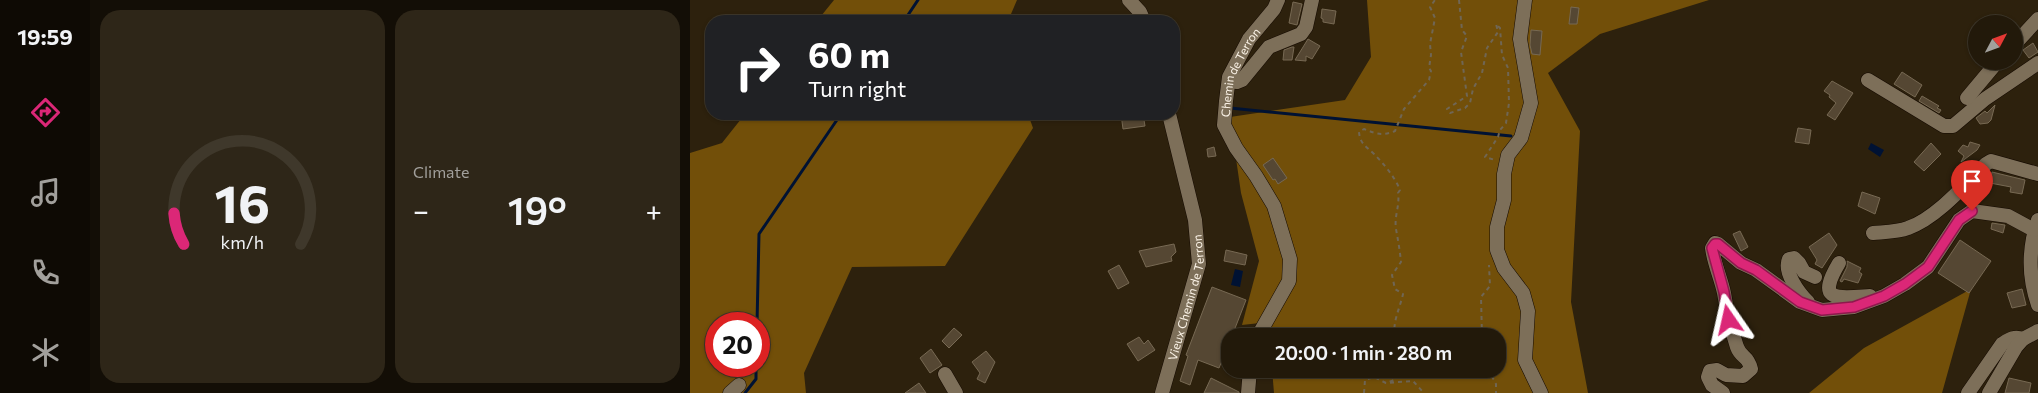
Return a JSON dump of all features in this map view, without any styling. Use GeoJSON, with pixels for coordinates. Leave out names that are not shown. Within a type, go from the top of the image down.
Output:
{"type":"FeatureCollection","features":[{"type":"Feature","properties":{"kind":"street"},"geometry":{"type":"LineString","coordinates":[[1129,0],[1141,15]]}},
{"type":"Feature","properties":{"kind":"street","name":"Chemin de Terron"},"geometry":{"type":"LineString","coordinates":[[1263,328],[1289,281],[1290,259],[1274,206],[1236,148],[1224,125],[1229,81],[1249,40],[1274,9],[1278,0]]}},
{"type":"Feature","properties":{"kind":"street"},"geometry":{"type":"LineString","coordinates":[[1229,81],[1237,82],[1242,80],[1269,47],[1301,34],[1306,26],[1312,0]]}},
{"type":"Feature","properties":{"kind":"street"},"geometry":{"type":"LineString","coordinates":[[1525,0],[1520,39],[1531,104],[1521,138],[1508,155],[1506,161],[1504,200],[1497,227],[1497,250],[1504,268],[1523,293],[1528,311],[1525,360],[1541,393]]}},
{"type":"Feature","properties":{"kind":"street"},"geometry":{"type":"LineString","coordinates":[[2023,35],[2038,19]]}},
{"type":"Feature","properties":{"kind":"street"},"geometry":{"type":"LineString","coordinates":[[1868,80],[1944,126],[1953,126],[1984,99],[2038,63]]}},
{"type":"Feature","properties":{"kind":"street"},"geometry":{"type":"LineString","coordinates":[[1967,98],[1990,70]]}},
{"type":"Feature","properties":{"kind":"street","name":"Vieux Chemin de Terron"},"geometry":{"type":"LineString","coordinates":[[1162,393],[1199,264],[1195,220],[1170,120]]}},
{"type":"Feature","properties":{"kind":"street"},"geometry":{"type":"LineString","coordinates":[[1873,233],[1908,228],[1933,214],[1951,200],[1991,161],[2038,174]]}},
{"type":"Feature","properties":{"kind":"street"},"geometry":{"type":"LineString","coordinates":[[1723,393],[1712,385],[1708,377],[1710,371],[1717,370],[1726,375],[1743,376],[1751,369],[1748,358],[1738,350],[1734,338],[1724,292],[1713,258],[1713,245],[1718,244],[1741,263],[1756,270],[1800,302],[1822,310],[1854,307],[1884,296],[1905,284],[1928,267],[1959,220],[1972,211],[2008,216],[2036,225],[2029,265],[2038,305]]}},
{"type":"Feature","properties":{"kind":"street"},"geometry":{"type":"LineString","coordinates":[[1812,306],[1795,286],[1788,270],[1787,263],[1789,259],[1794,258],[1804,272],[1815,278]]}},
{"type":"Feature","properties":{"kind":"street"},"geometry":{"type":"LineString","coordinates":[[1839,263],[1829,281],[1828,288],[1833,296],[1849,298],[1884,296]]}},
{"type":"Feature","properties":{"kind":"street"},"geometry":{"type":"LineString","coordinates":[[1989,393],[2023,339],[2038,331]]}},
{"type":"Feature","properties":{"kind":"street"},"geometry":{"type":"LineString","coordinates":[[1968,393],[2002,344],[2017,337],[2023,339]]}},
{"type":"Feature","properties":{"kind":"street"},"geometry":{"type":"LineString","coordinates":[[945,374],[956,393]]}},
{"type":"Feature","properties":{"kind":"street"},"geometry":{"type":"LineString","coordinates":[[1248,393],[1249,378]]}},
{"type":"Feature","properties":{"kind":"street"},"geometry":{"type":"LineString","coordinates":[[1253,378],[1260,393]]}},
{"type":"Feature","properties":{"kind":"path"},"geometry":{"type":"LineString","coordinates":[[1393,328],[1399,314],[1403,294],[1395,289],[1392,275],[1401,262],[1399,238],[1396,230],[1396,214],[1400,202],[1398,193],[1400,190],[1385,168],[1359,139],[1359,132],[1364,130],[1386,135],[1395,131],[1404,109],[1429,80],[1431,71],[1429,68],[1430,44],[1435,18],[1430,7],[1435,0]]}},
{"type":"Feature","properties":{"kind":"path"},"geometry":{"type":"LineString","coordinates":[[1459,0],[1463,22],[1462,30],[1467,36],[1461,52],[1467,96],[1446,109],[1450,113],[1455,112],[1465,108],[1470,103],[1473,89],[1482,73],[1487,48],[1498,32],[1496,24],[1500,28],[1500,44],[1502,55],[1508,68],[1510,93],[1506,123],[1500,130],[1498,137],[1485,158],[1506,161]]}},
{"type":"Feature","properties":{"kind":"path"},"geometry":{"type":"LineString","coordinates":[[1482,328],[1481,297],[1490,286],[1488,259]]}},
{"type":"Feature","properties":{"kind":"path"},"geometry":{"type":"LineString","coordinates":[[1364,393],[1365,380],[1374,377],[1386,383],[1413,382],[1424,393]]}},
{"type":"Feature","properties":{"kind":"path"},"geometry":{"type":"LineString","coordinates":[[1386,383],[1394,380],[1390,378]]}},
{"type":"Feature","properties":{"kind":"path"},"geometry":{"type":"LineString","coordinates":[[1493,378],[1496,384],[1496,393]]}},
{"type":"Feature","properties":{"kind":"shaded area"},"geometry":{"type":"Polygon","coordinates":[[[834,0],[1017,0],[1011,15],[822,15],[834,0]]]}},
{"type":"Feature","properties":{"kind":"shaded area"},"geometry":{"type":"Polygon","coordinates":[[[1367,0],[1709,0],[1600,34],[1548,73],[1580,131],[1571,302],[1588,393],[1274,393],[1273,378],[1506,378],[1506,328],[1269,328],[1269,322],[1242,325],[1259,261],[1241,193],[1230,117],[1345,100],[1371,57],[1367,0]]]}},
{"type":"Feature","properties":{"kind":"shaded area"},"geometry":{"type":"Polygon","coordinates":[[[740,120],[1030,120],[1033,128],[945,266],[852,267],[804,373],[806,393],[690,393],[690,153],[722,143],[740,120]]]}},
{"type":"Feature","properties":{"kind":"shaded area"},"geometry":{"type":"Polygon","coordinates":[[[1971,289],[1942,393],[1809,393],[1864,348],[1971,289]]]}},
{"type":"Feature","properties":{"kind":"water"},"geometry":{"type":"Polygon","coordinates":[[[1871,143],[1884,150],[1880,157],[1868,149],[1871,143]]]}},
{"type":"Feature","properties":{"kind":"water"},"geometry":{"type":"Polygon","coordinates":[[[1235,269],[1243,271],[1240,287],[1231,285],[1235,269]]]}},
{"type":"Feature","properties":{"kind":"building"},"geometry":{"type":"Polygon","coordinates":[[[1293,2],[1302,4],[1297,25],[1289,23],[1293,2]]]}},
{"type":"Feature","properties":{"kind":"building"},"geometry":{"type":"Polygon","coordinates":[[[1571,7],[1579,8],[1577,24],[1569,24],[1571,7]]]}},
{"type":"Feature","properties":{"kind":"building"},"geometry":{"type":"Polygon","coordinates":[[[1322,9],[1336,11],[1334,24],[1323,22],[1321,18],[1322,9]]]}},
{"type":"Feature","properties":{"kind":"building"},"geometry":{"type":"Polygon","coordinates":[[[1531,30],[1542,31],[1540,55],[1532,54],[1530,45],[1531,30]]]}},
{"type":"Feature","properties":{"kind":"building"},"geometry":{"type":"Polygon","coordinates":[[[1308,39],[1320,46],[1312,59],[1306,56],[1306,61],[1295,60],[1308,39]]]}},
{"type":"Feature","properties":{"kind":"building"},"geometry":{"type":"Polygon","coordinates":[[[2033,43],[2038,52],[2029,58],[2023,50],[2033,43]]]}},
{"type":"Feature","properties":{"kind":"building"},"geometry":{"type":"Polygon","coordinates":[[[1294,47],[1292,60],[1283,60],[1284,50],[1294,47]]]}},
{"type":"Feature","properties":{"kind":"building"},"geometry":{"type":"Polygon","coordinates":[[[1902,72],[1922,85],[1915,97],[1894,84],[1902,72]]]}},
{"type":"Feature","properties":{"kind":"building"},"geometry":{"type":"Polygon","coordinates":[[[1832,81],[1853,93],[1835,120],[1827,115],[1836,103],[1824,91],[1832,81]]]}},
{"type":"Feature","properties":{"kind":"building"},"geometry":{"type":"Polygon","coordinates":[[[1922,96],[1939,106],[1937,108],[1941,110],[1939,113],[1919,101],[1922,96]]]}},
{"type":"Feature","properties":{"kind":"building"},"geometry":{"type":"Polygon","coordinates":[[[1995,105],[1991,120],[1988,123],[1980,124],[1976,118],[1985,111],[1987,113],[1995,105]]]}},
{"type":"Feature","properties":{"kind":"building"},"geometry":{"type":"Polygon","coordinates":[[[1122,120],[1144,120],[1145,126],[1123,129],[1122,120]]]}},
{"type":"Feature","properties":{"kind":"building"},"geometry":{"type":"Polygon","coordinates":[[[1798,128],[1811,130],[1809,144],[1795,142],[1798,128]]]}},
{"type":"Feature","properties":{"kind":"building"},"geometry":{"type":"Polygon","coordinates":[[[1970,142],[1980,145],[1977,150],[1961,162],[1964,156],[1958,151],[1963,145],[1968,147],[1970,142]]]}},
{"type":"Feature","properties":{"kind":"building"},"geometry":{"type":"Polygon","coordinates":[[[1931,143],[1941,154],[1924,171],[1914,162],[1931,143]]]}},
{"type":"Feature","properties":{"kind":"building"},"geometry":{"type":"Polygon","coordinates":[[[1214,147],[1216,156],[1208,157],[1207,149],[1214,147]]]}},
{"type":"Feature","properties":{"kind":"building"},"geometry":{"type":"Polygon","coordinates":[[[1273,158],[1287,178],[1278,184],[1263,165],[1273,158]]]}},
{"type":"Feature","properties":{"kind":"building"},"geometry":{"type":"Polygon","coordinates":[[[1992,172],[2025,180],[2022,194],[2010,192],[2011,187],[1990,183],[1992,172]]]}},
{"type":"Feature","properties":{"kind":"building"},"geometry":{"type":"Polygon","coordinates":[[[1862,192],[1880,198],[1875,214],[1858,206],[1862,192]]]}},
{"type":"Feature","properties":{"kind":"building"},"geometry":{"type":"Polygon","coordinates":[[[1992,223],[2005,225],[2003,233],[1991,229],[1992,223]]]}},
{"type":"Feature","properties":{"kind":"building"},"geometry":{"type":"Polygon","coordinates":[[[1740,231],[1748,247],[1741,251],[1733,234],[1740,231]]]}},
{"type":"Feature","properties":{"kind":"building"},"geometry":{"type":"Polygon","coordinates":[[[1829,233],[1837,245],[1822,268],[1815,264],[1817,260],[1809,247],[1829,233]]]}},
{"type":"Feature","properties":{"kind":"building"},"geometry":{"type":"Polygon","coordinates":[[[1960,240],[1991,261],[1969,293],[1938,273],[1960,240]]]}},
{"type":"Feature","properties":{"kind":"building"},"geometry":{"type":"Polygon","coordinates":[[[1174,244],[1176,252],[1171,257],[1172,261],[1146,267],[1139,251],[1174,244]]]}},
{"type":"Feature","properties":{"kind":"building"},"geometry":{"type":"Polygon","coordinates":[[[1226,250],[1247,255],[1245,265],[1224,261],[1226,250]]]}},
{"type":"Feature","properties":{"kind":"building"},"geometry":{"type":"Polygon","coordinates":[[[1847,261],[1861,268],[1859,272],[1862,274],[1858,283],[1844,279],[1842,282],[1840,281],[1847,267],[1847,261]]]}},
{"type":"Feature","properties":{"kind":"building"},"geometry":{"type":"Polygon","coordinates":[[[1119,265],[1129,283],[1118,289],[1108,271],[1119,265]]]}},
{"type":"Feature","properties":{"kind":"building"},"geometry":{"type":"Polygon","coordinates":[[[1212,287],[1246,300],[1235,328],[1221,328],[1221,363],[1219,368],[1198,360],[1190,385],[1180,381],[1188,356],[1186,355],[1212,287]]]}},
{"type":"Feature","properties":{"kind":"building"},"geometry":{"type":"Polygon","coordinates":[[[2022,289],[2026,305],[2012,308],[2007,293],[2022,289]]]}},
{"type":"Feature","properties":{"kind":"building"},"geometry":{"type":"Polygon","coordinates":[[[954,328],[962,335],[949,348],[942,341],[954,328]]]}},
{"type":"Feature","properties":{"kind":"building"},"geometry":{"type":"Polygon","coordinates":[[[1139,337],[1144,344],[1148,340],[1155,350],[1138,361],[1127,344],[1139,337]]]}},
{"type":"Feature","properties":{"kind":"building"},"geometry":{"type":"Polygon","coordinates":[[[931,349],[942,365],[930,373],[920,358],[931,349]]]}},
{"type":"Feature","properties":{"kind":"building"},"geometry":{"type":"Polygon","coordinates":[[[986,351],[995,362],[985,383],[977,379],[980,373],[972,362],[986,351]]]}},
{"type":"Feature","properties":{"kind":"building"},"geometry":{"type":"Polygon","coordinates":[[[1211,378],[1239,392],[1239,393],[1204,393],[1211,378]]]}},
{"type":"Feature","properties":{"kind":"building"},"geometry":{"type":"Polygon","coordinates":[[[2009,378],[2031,383],[2029,393],[2005,393],[2009,378]]]}},
{"type":"Feature","properties":{"kind":"building"},"geometry":{"type":"Polygon","coordinates":[[[919,383],[926,393],[905,393],[919,383]]]}},
{"type":"Feature","properties":{"kind":"waterway"},"geometry":{"type":"LineString","coordinates":[[908,15],[918,0]]}},
{"type":"Feature","properties":{"kind":"waterway"},"geometry":{"type":"LineString","coordinates":[[1230,108],[1511,136]]}},
{"type":"Feature","properties":{"kind":"waterway"},"geometry":{"type":"LineString","coordinates":[[757,312],[759,234],[837,120]]}},
{"type":"Feature","properties":{"kind":"waterway"},"geometry":{"type":"LineString","coordinates":[[745,393],[756,377]]}},
{"type":"Feature","properties":{"kind":"route"},"geometry":{"type":"LineString","coordinates":[[1729,320],[1724,292],[1713,258],[1712,248],[1715,244],[1718,244],[1741,263],[1774,282],[1800,302],[1822,310],[1854,307],[1884,296],[1905,284],[1928,267],[1959,220],[1972,211]]}}]}
